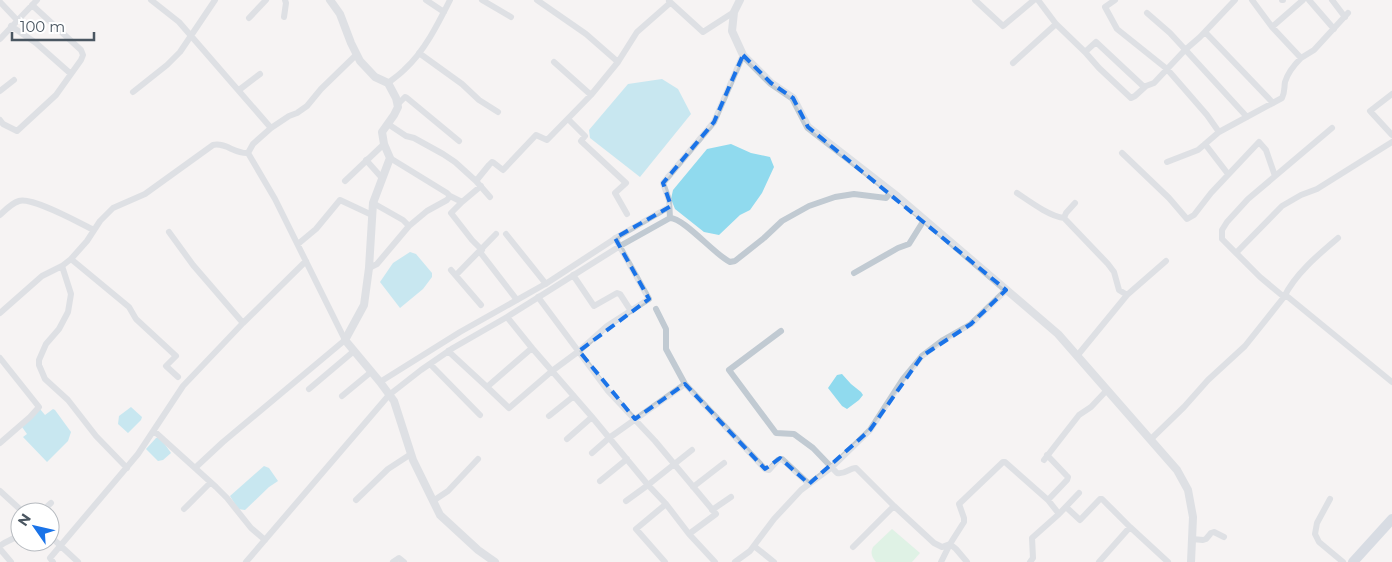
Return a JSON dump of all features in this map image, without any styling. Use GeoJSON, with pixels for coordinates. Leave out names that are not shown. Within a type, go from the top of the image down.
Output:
{"type":"FeatureCollection","features":[{"type":"Feature","properties":{"kind":"main road"},"geometry":{"type":"LineString","coordinates":[[1353,562],[1392,519]]}},
{"type":"Feature","properties":{"kind":"street"},"geometry":{"type":"LineString","coordinates":[[151,0],[179,22],[271,128]]}},
{"type":"Feature","properties":{"kind":"street"},"geometry":{"type":"LineString","coordinates":[[133,92],[180,52],[215,0]]}},
{"type":"Feature","properties":{"kind":"street"},"geometry":{"type":"LineString","coordinates":[[249,18],[266,0]]}},
{"type":"Feature","properties":{"kind":"street"},"geometry":{"type":"LineString","coordinates":[[284,17],[285,0]]}},
{"type":"Feature","properties":{"kind":"street"},"geometry":{"type":"LineString","coordinates":[[330,0],[340,14],[360,61],[375,77],[388,83],[396,98],[398,107],[382,132],[384,144],[390,158],[462,202]]}},
{"type":"Feature","properties":{"kind":"street"},"geometry":{"type":"LineString","coordinates":[[426,0],[444,12]]}},
{"type":"Feature","properties":{"kind":"street"},"geometry":{"type":"LineString","coordinates":[[388,83],[404,70],[418,53],[438,25],[450,0]]}},
{"type":"Feature","properties":{"kind":"street"},"geometry":{"type":"LineString","coordinates":[[482,0],[511,17]]}},
{"type":"Feature","properties":{"kind":"street"},"geometry":{"type":"LineString","coordinates":[[537,0],[586,34],[618,62]]}},
{"type":"Feature","properties":{"kind":"street"},"geometry":{"type":"LineString","coordinates":[[740,0],[734,12],[732,30],[743,55],[771,83],[793,98],[808,127],[891,192],[1058,334],[1177,470],[1188,490],[1193,518],[1191,562]]}},
{"type":"Feature","properties":{"kind":"street"},"geometry":{"type":"LineString","coordinates":[[974,0],[1003,26],[1034,0]]}},
{"type":"Feature","properties":{"kind":"street"},"geometry":{"type":"LineString","coordinates":[[1038,0],[1056,24],[1131,98],[1146,86],[1154,83],[1235,0]]}},
{"type":"Feature","properties":{"kind":"street"},"geometry":{"type":"LineString","coordinates":[[1115,0],[1105,7],[1117,29],[1167,69],[1207,115],[1219,132]]}},
{"type":"Feature","properties":{"kind":"street"},"geometry":{"type":"LineString","coordinates":[[1252,0],[1272,27],[1301,58]]}},
{"type":"Feature","properties":{"kind":"street"},"geometry":{"type":"LineString","coordinates":[[1272,27],[1303,0]]}},
{"type":"Feature","properties":{"kind":"street"},"geometry":{"type":"LineString","coordinates":[[1309,0],[1334,28]]}},
{"type":"Feature","properties":{"kind":"street"},"geometry":{"type":"LineString","coordinates":[[1167,162],[1198,150],[1219,132],[1282,98],[1291,68],[1301,58],[1314,50],[1347,15],[1332,0]]}},
{"type":"Feature","properties":{"kind":"street"},"geometry":{"type":"LineString","coordinates":[[0,2],[16,20]]}},
{"type":"Feature","properties":{"kind":"street"},"geometry":{"type":"LineString","coordinates":[[0,39],[35,2],[81,50],[83,55],[56,95],[17,131],[3,124],[0,120]]}},
{"type":"Feature","properties":{"kind":"street"},"geometry":{"type":"LineString","coordinates":[[476,180],[492,162],[503,170],[536,135],[547,140],[592,95],[618,62],[637,32],[669,2],[703,32],[734,12]]}},
{"type":"Feature","properties":{"kind":"street"},"geometry":{"type":"LineString","coordinates":[[1147,13],[1170,33],[1247,117]]}},
{"type":"Feature","properties":{"kind":"street"},"geometry":{"type":"LineString","coordinates":[[1013,63],[1056,24]]}},
{"type":"Feature","properties":{"kind":"street"},"geometry":{"type":"LineString","coordinates":[[11,26],[36,43],[71,74]]}},
{"type":"Feature","properties":{"kind":"street"},"geometry":{"type":"LineString","coordinates":[[1205,32],[1273,103]]}},
{"type":"Feature","properties":{"kind":"street"},"geometry":{"type":"LineString","coordinates":[[1085,52],[1096,42],[1142,86],[1146,86]]}},
{"type":"Feature","properties":{"kind":"street"},"geometry":{"type":"LineString","coordinates":[[418,53],[462,84],[479,100],[498,112]]}},
{"type":"Feature","properties":{"kind":"street"},"geometry":{"type":"LineString","coordinates":[[248,153],[253,144],[271,128],[307,106],[321,88],[356,55]]}},
{"type":"Feature","properties":{"kind":"street"},"geometry":{"type":"LineString","coordinates":[[670,218],[669,200],[664,183],[714,122],[743,55]]}},
{"type":"Feature","properties":{"kind":"street"},"geometry":{"type":"LineString","coordinates":[[554,62],[592,95]]}},
{"type":"Feature","properties":{"kind":"street"},"geometry":{"type":"LineString","coordinates":[[239,90],[260,74]]}},
{"type":"Feature","properties":{"kind":"street"},"geometry":{"type":"LineString","coordinates":[[0,91],[14,80]]}},
{"type":"Feature","properties":{"kind":"street"},"geometry":{"type":"LineString","coordinates":[[1392,94],[1370,111],[1392,135]]}},
{"type":"Feature","properties":{"kind":"street"},"geometry":{"type":"LineString","coordinates":[[397,105],[405,97],[408,98],[459,142]]}},
{"type":"Feature","properties":{"kind":"street"},"geometry":{"type":"LineString","coordinates":[[568,118],[585,136],[581,140],[626,183],[615,193],[627,214]]}},
{"type":"Feature","properties":{"kind":"street"},"geometry":{"type":"LineString","coordinates":[[388,124],[406,136],[414,138],[455,162],[476,180],[490,197]]}},
{"type":"Feature","properties":{"kind":"street"},"geometry":{"type":"LineString","coordinates":[[1332,128],[1248,199],[1227,222],[1222,230],[1222,239],[1260,277],[1284,297],[1288,297],[1392,382]]}},
{"type":"Feature","properties":{"kind":"street"},"geometry":{"type":"LineString","coordinates":[[1122,153],[1169,198],[1187,219],[1194,215],[1211,193],[1259,142],[1266,150],[1275,176]]}},
{"type":"Feature","properties":{"kind":"street"},"geometry":{"type":"LineString","coordinates":[[1236,253],[1282,206],[1301,195],[1317,189],[1392,142]]}},
{"type":"Feature","properties":{"kind":"street"},"geometry":{"type":"LineString","coordinates":[[0,313],[42,276],[71,259],[87,241],[100,221],[113,208],[145,194],[213,145],[220,143],[242,153],[248,153]]}},
{"type":"Feature","properties":{"kind":"street"},"geometry":{"type":"LineString","coordinates":[[345,181],[384,144]]}},
{"type":"Feature","properties":{"kind":"street"},"geometry":{"type":"LineString","coordinates":[[1205,144],[1228,174]]}},
{"type":"Feature","properties":{"kind":"street"},"geometry":{"type":"LineString","coordinates":[[248,153],[275,199],[345,340],[394,401],[411,454],[440,515],[478,550],[495,562]]}},
{"type":"Feature","properties":{"kind":"street"},"geometry":{"type":"LineString","coordinates":[[195,468],[223,442],[345,340],[364,305],[369,268],[373,203],[390,158]]}},
{"type":"Feature","properties":{"kind":"street"},"geometry":{"type":"LineString","coordinates":[[366,160],[382,178]]}},
{"type":"Feature","properties":{"kind":"street"},"geometry":{"type":"LineString","coordinates":[[481,186],[451,213],[517,300]]}},
{"type":"Feature","properties":{"kind":"street"},"geometry":{"type":"LineString","coordinates":[[246,562],[389,394],[448,351],[507,317],[620,246],[673,218],[730,262],[735,261],[782,221],[809,206],[854,194],[886,198],[891,192]]}},
{"type":"Feature","properties":{"kind":"street"},"geometry":{"type":"LineString","coordinates":[[1016,193],[1039,208],[1064,218],[1108,264],[1114,272],[1119,290],[1127,295]]}},
{"type":"Feature","properties":{"kind":"street"},"geometry":{"type":"LineString","coordinates":[[369,268],[377,264],[409,226],[450,196]]}},
{"type":"Feature","properties":{"kind":"street"},"geometry":{"type":"LineString","coordinates":[[298,244],[316,229],[340,200],[372,215]]}},
{"type":"Feature","properties":{"kind":"street"},"geometry":{"type":"LineString","coordinates":[[0,215],[19,201],[32,201],[94,230]]}},
{"type":"Feature","properties":{"kind":"street"},"geometry":{"type":"LineString","coordinates":[[373,203],[403,220],[409,226]]}},
{"type":"Feature","properties":{"kind":"street"},"geometry":{"type":"LineString","coordinates":[[1064,218],[1075,203]]}},
{"type":"Feature","properties":{"kind":"street"},"geometry":{"type":"LineString","coordinates":[[380,382],[460,332],[546,284],[615,238],[669,207]]}},
{"type":"Feature","properties":{"kind":"street"},"geometry":{"type":"LineString","coordinates":[[854,273],[898,248],[909,244],[924,220]]}},
{"type":"Feature","properties":{"kind":"street"},"geometry":{"type":"LineString","coordinates":[[169,232],[193,266],[243,323]]}},
{"type":"Feature","properties":{"kind":"street"},"geometry":{"type":"LineString","coordinates":[[481,305],[453,272],[481,251],[496,234]]}},
{"type":"Feature","properties":{"kind":"street"},"geometry":{"type":"LineString","coordinates":[[506,234],[546,284]]}},
{"type":"Feature","properties":{"kind":"street"},"geometry":{"type":"LineString","coordinates":[[448,351],[509,408],[607,326],[649,299],[615,238]]}},
{"type":"Feature","properties":{"kind":"street"},"geometry":{"type":"LineString","coordinates":[[1150,440],[1184,407],[1208,380],[1245,346],[1284,297],[1287,290],[1314,258],[1338,238]]}},
{"type":"Feature","properties":{"kind":"street"},"geometry":{"type":"LineString","coordinates":[[71,259],[128,307],[136,319],[176,356],[166,366],[178,377]]}},
{"type":"Feature","properties":{"kind":"street"},"geometry":{"type":"LineString","coordinates":[[53,562],[50,558],[138,454],[184,386],[306,260]]}},
{"type":"Feature","properties":{"kind":"street"},"geometry":{"type":"LineString","coordinates":[[1077,356],[1127,295],[1166,261]]}},
{"type":"Feature","properties":{"kind":"street"},"geometry":{"type":"LineString","coordinates":[[62,266],[71,294],[68,312],[60,329],[46,344],[39,360],[39,365],[45,379],[68,400],[96,436],[127,468]]}},
{"type":"Feature","properties":{"kind":"street"},"geometry":{"type":"LineString","coordinates":[[573,276],[594,306],[617,293],[620,294],[630,311]]}},
{"type":"Feature","properties":{"kind":"street"},"geometry":{"type":"LineString","coordinates":[[735,562],[750,551],[774,519],[801,490],[832,467],[870,430],[903,379],[922,356],[943,340],[970,324],[1006,290]]}},
{"type":"Feature","properties":{"kind":"street"},"geometry":{"type":"LineString","coordinates":[[538,297],[608,391],[655,441],[716,514],[690,534]]}},
{"type":"Feature","properties":{"kind":"street"},"geometry":{"type":"LineString","coordinates":[[656,309],[666,330],[666,349],[685,384],[765,469],[769,470],[778,460],[782,459],[809,484]]}},
{"type":"Feature","properties":{"kind":"street"},"geometry":{"type":"LineString","coordinates":[[507,317],[714,562]]}},
{"type":"Feature","properties":{"kind":"street"},"geometry":{"type":"LineString","coordinates":[[781,331],[729,370],[776,432],[794,434],[813,448],[837,473],[840,474],[856,468],[934,543],[942,547],[950,544]]}},
{"type":"Feature","properties":{"kind":"street"},"geometry":{"type":"LineString","coordinates":[[487,387],[532,348]]}},
{"type":"Feature","properties":{"kind":"street"},"geometry":{"type":"LineString","coordinates":[[309,389],[354,351]]}},
{"type":"Feature","properties":{"kind":"street"},"geometry":{"type":"LineString","coordinates":[[0,358],[39,405],[30,417],[0,443]]}},
{"type":"Feature","properties":{"kind":"street"},"geometry":{"type":"LineString","coordinates":[[430,364],[480,416]]}},
{"type":"Feature","properties":{"kind":"street"},"geometry":{"type":"LineString","coordinates":[[342,396],[371,372]]}},
{"type":"Feature","properties":{"kind":"street"},"geometry":{"type":"LineString","coordinates":[[592,453],[634,419],[685,384]]}},
{"type":"Feature","properties":{"kind":"street"},"geometry":{"type":"LineString","coordinates":[[1048,500],[1068,478],[1066,474],[1046,458],[1080,415],[1091,407],[1107,390]]}},
{"type":"Feature","properties":{"kind":"street"},"geometry":{"type":"LineString","coordinates":[[549,416],[574,396]]}},
{"type":"Feature","properties":{"kind":"street"},"geometry":{"type":"LineString","coordinates":[[567,439],[592,417]]}},
{"type":"Feature","properties":{"kind":"street"},"geometry":{"type":"LineString","coordinates":[[154,430],[226,498],[251,528],[265,540]]}},
{"type":"Feature","properties":{"kind":"street"},"geometry":{"type":"LineString","coordinates":[[626,501],[692,450]]}},
{"type":"Feature","properties":{"kind":"street"},"geometry":{"type":"LineString","coordinates":[[356,500],[388,469],[411,454]]}},
{"type":"Feature","properties":{"kind":"street"},"geometry":{"type":"LineString","coordinates":[[433,501],[448,491],[478,459]]}},
{"type":"Feature","properties":{"kind":"street"},"geometry":{"type":"LineString","coordinates":[[600,481],[627,459]]}},
{"type":"Feature","properties":{"kind":"street"},"geometry":{"type":"LineString","coordinates":[[941,562],[964,522],[959,504],[1003,462],[1048,500],[1059,514]]}},
{"type":"Feature","properties":{"kind":"street"},"geometry":{"type":"LineString","coordinates":[[693,487],[724,463]]}},
{"type":"Feature","properties":{"kind":"street"},"geometry":{"type":"LineString","coordinates":[[184,508],[210,483]]}},
{"type":"Feature","properties":{"kind":"street"},"geometry":{"type":"LineString","coordinates":[[0,492],[12,502]]}},
{"type":"Feature","properties":{"kind":"street"},"geometry":{"type":"LineString","coordinates":[[1030,562],[1033,558],[1032,538],[1079,493]]}},
{"type":"Feature","properties":{"kind":"street"},"geometry":{"type":"LineString","coordinates":[[712,510],[731,497]]}},
{"type":"Feature","properties":{"kind":"street"},"geometry":{"type":"LineString","coordinates":[[1330,498],[1317,522],[1314,534],[1319,542],[1344,562]]}},
{"type":"Feature","properties":{"kind":"street"},"geometry":{"type":"LineString","coordinates":[[1066,507],[1080,520],[1102,499],[1168,562]]}},
{"type":"Feature","properties":{"kind":"street"},"geometry":{"type":"LineString","coordinates":[[665,562],[636,529],[666,504]]}},
{"type":"Feature","properties":{"kind":"street"},"geometry":{"type":"LineString","coordinates":[[853,547],[894,506]]}},
{"type":"Feature","properties":{"kind":"street"},"geometry":{"type":"LineString","coordinates":[[1099,562],[1130,527]]}},
{"type":"Feature","properties":{"kind":"street"},"geometry":{"type":"LineString","coordinates":[[1192,539],[1203,540],[1214,532],[1224,537]]}},
{"type":"Feature","properties":{"kind":"street"},"geometry":{"type":"LineString","coordinates":[[950,544],[967,562]]}},
{"type":"Feature","properties":{"kind":"street"},"geometry":{"type":"LineString","coordinates":[[61,545],[78,562]]}},
{"type":"Feature","properties":{"kind":"street"},"geometry":{"type":"LineString","coordinates":[[754,546],[774,562]]}},
{"type":"Feature","properties":{"kind":"street"},"geometry":{"type":"LineString","coordinates":[[0,547],[11,562]]}},
{"type":"Feature","properties":{"kind":"street"},"geometry":{"type":"LineString","coordinates":[[393,562],[399,558],[404,562]]}},
{"type":"Feature","properties":{"kind":"highlighted area"},"geometry":{"type":"Polygon","coordinates":[[[743,55],[771,83],[793,98],[808,127],[1006,290],[971,324],[922,356],[870,430],[809,484],[780,458],[765,469],[685,384],[635,419],[579,351],[649,299],[615,238],[671,206],[663,183],[714,122],[743,55]]]}},
{"type":"Feature","properties":{"kind":"green space"},"geometry":{"type":"Polygon","coordinates":[[[892,529],[920,553],[912,562],[876,562],[873,558],[873,547],[892,529]]]}},
{"type":"Feature","properties":{"kind":"water"},"geometry":{"type":"Polygon","coordinates":[[[662,79],[678,89],[691,114],[640,177],[590,138],[589,130],[628,84],[662,79]]]}},
{"type":"Feature","properties":{"kind":"water"},"geometry":{"type":"Polygon","coordinates":[[[731,144],[751,153],[770,157],[774,167],[762,193],[750,210],[740,215],[719,235],[704,232],[675,209],[671,199],[673,190],[707,149],[731,144]]]}},
{"type":"Feature","properties":{"kind":"water"},"geometry":{"type":"Polygon","coordinates":[[[410,252],[416,254],[432,273],[432,277],[423,289],[400,308],[380,282],[393,263],[410,252]]]}},
{"type":"Feature","properties":{"kind":"water"},"geometry":{"type":"Polygon","coordinates":[[[842,374],[863,395],[847,409],[842,406],[828,388],[837,375],[842,374]]]}},
{"type":"Feature","properties":{"kind":"water"},"geometry":{"type":"Polygon","coordinates":[[[131,407],[142,417],[128,433],[118,424],[119,416],[131,407]]]}},
{"type":"Feature","properties":{"kind":"water"},"geometry":{"type":"Polygon","coordinates":[[[40,409],[45,415],[53,409],[55,410],[71,432],[68,441],[47,462],[23,437],[27,434],[22,427],[40,409]]]}},
{"type":"Feature","properties":{"kind":"water"},"geometry":{"type":"Polygon","coordinates":[[[156,438],[159,438],[164,443],[171,453],[163,460],[158,461],[146,449],[156,438]]]}},
{"type":"Feature","properties":{"kind":"water"},"geometry":{"type":"Polygon","coordinates":[[[264,466],[269,468],[278,481],[245,510],[238,509],[230,496],[264,466]]]}}]}
